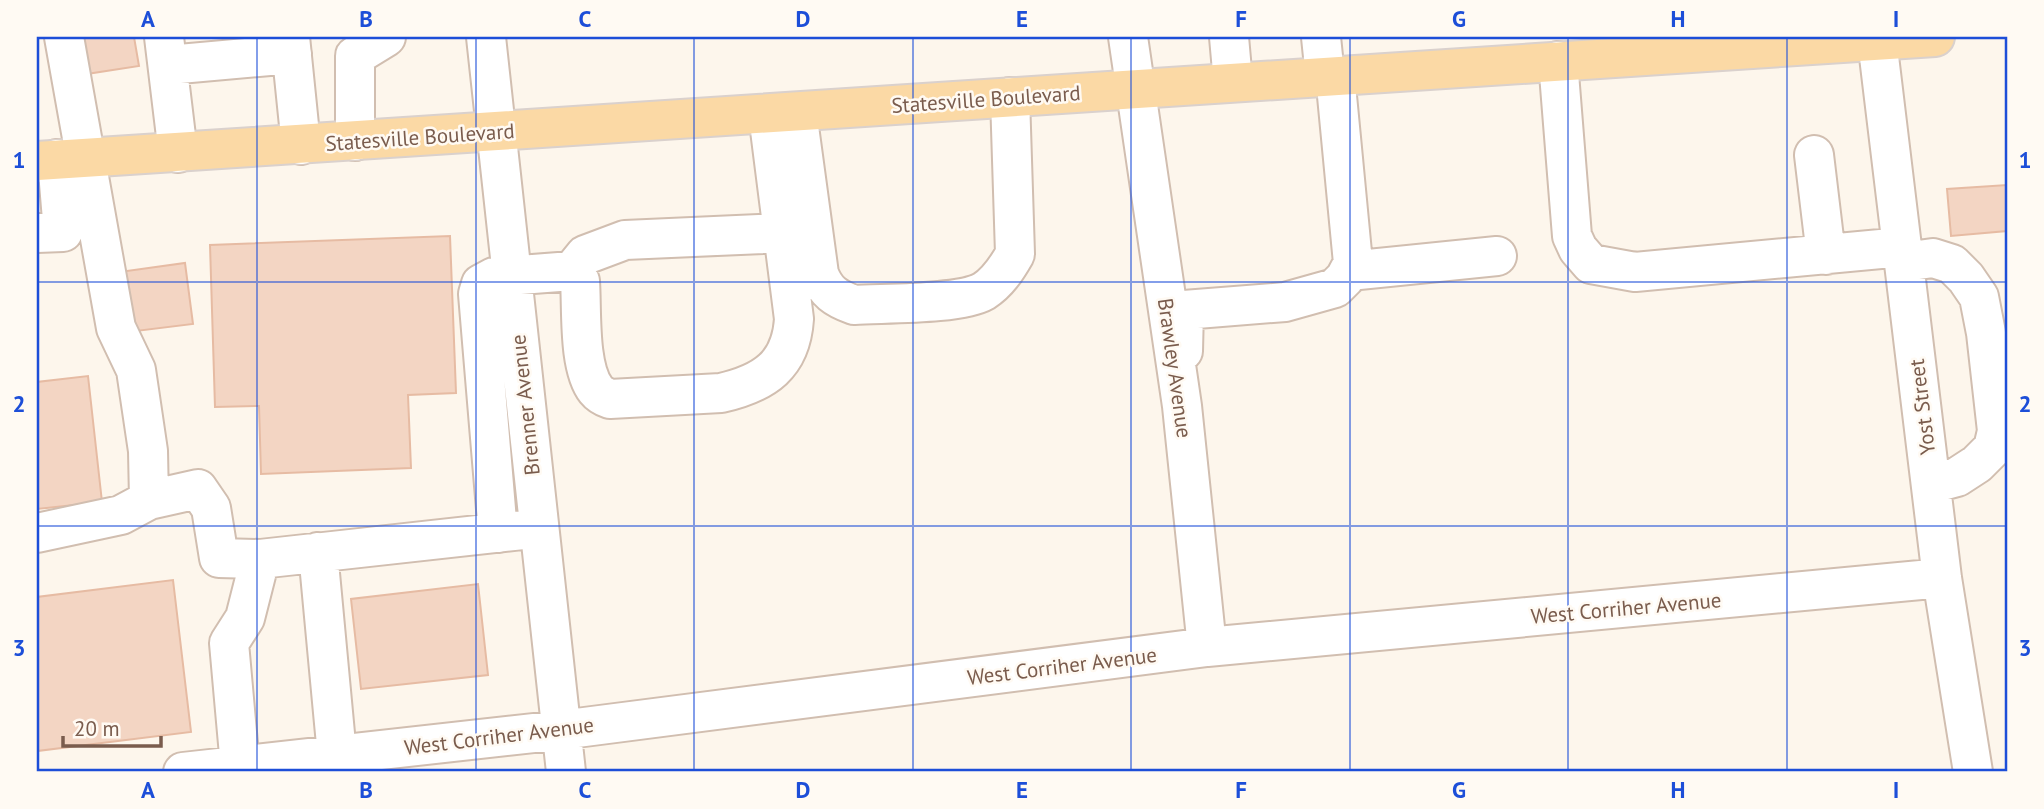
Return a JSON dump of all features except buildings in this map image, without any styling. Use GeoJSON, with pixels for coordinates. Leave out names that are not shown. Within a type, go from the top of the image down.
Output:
{"type":"FeatureCollection","features":[{"type":"Feature","properties":{"kind":"main road","name":"Statesville Boulevard"},"geometry":{"type":"LineString","coordinates":[[60,160],[1935,37]]}},
{"type":"Feature","properties":{"kind":"street"},"geometry":{"type":"LineString","coordinates":[[37,233],[63,232],[60,160],[64,37]]}},
{"type":"Feature","properties":{"kind":"street"},"geometry":{"type":"LineString","coordinates":[[355,141],[355,56],[386,37]]}},
{"type":"Feature","properties":{"kind":"street","name":"Brenner Avenue"},"geometry":{"type":"LineString","coordinates":[[486,37],[566,772]]}},
{"type":"Feature","properties":{"kind":"street","name":"Brawley Avenue"},"geometry":{"type":"LineString","coordinates":[[1128,37],[1182,406],[1207,647]]}},
{"type":"Feature","properties":{"kind":"street"},"geometry":{"type":"LineString","coordinates":[[1229,37],[1233,82]]}},
{"type":"Feature","properties":{"kind":"street"},"geometry":{"type":"LineString","coordinates":[[1182,406],[1184,310],[1285,302],[1335,288],[1353,262],[1330,76],[1321,37]]}},
{"type":"Feature","properties":{"kind":"street","name":"Yost Street"},"geometry":{"type":"LineString","coordinates":[[1877,40],[1942,578],[1973,772]]}},
{"type":"Feature","properties":{"kind":"street"},"geometry":{"type":"LineString","coordinates":[[178,153],[166,51],[291,46],[301,145]]}},
{"type":"Feature","properties":{"kind":"street"},"geometry":{"type":"LineString","coordinates":[[1558,61],[1572,236],[1578,249],[1591,264],[1635,272],[1826,255],[1903,255],[1933,258],[1952,264],[1966,278],[1979,297],[2000,445],[1957,477],[1931,484]]}},
{"type":"Feature","properties":{"kind":"street"},"geometry":{"type":"LineString","coordinates":[[783,113],[819,274],[825,288],[838,299],[854,304],[965,299],[984,290],[1004,273],[1015,254],[1010,97]]}},
{"type":"Feature","properties":{"kind":"street"},"geometry":{"type":"LineString","coordinates":[[572,271],[580,281],[585,363],[598,394],[610,399],[721,393],[739,389],[767,375],[789,351],[794,318],[784,233],[783,113]]}},
{"type":"Feature","properties":{"kind":"street"},"geometry":{"type":"LineString","coordinates":[[1814,155],[1826,255]]}},
{"type":"Feature","properties":{"kind":"street"},"geometry":{"type":"LineString","coordinates":[[60,160],[116,328],[136,370],[148,451],[149,500]]}},
{"type":"Feature","properties":{"kind":"street"},"geometry":{"type":"LineString","coordinates":[[498,533],[478,294],[481,284],[494,277],[572,271],[585,255],[625,240],[784,233]]}},
{"type":"Feature","properties":{"kind":"street"},"geometry":{"type":"LineString","coordinates":[[1349,271],[1497,256]]}},
{"type":"Feature","properties":{"kind":"street"},"geometry":{"type":"LineString","coordinates":[[492,456],[531,452]]}},
{"type":"Feature","properties":{"kind":"street"},"geometry":{"type":"LineString","coordinates":[[37,533],[121,515],[149,500],[198,489],[211,508],[219,558],[260,559],[539,528]]}},
{"type":"Feature","properties":{"kind":"street"},"geometry":{"type":"LineString","coordinates":[[318,552],[337,755]]}},
{"type":"Feature","properties":{"kind":"street"},"geometry":{"type":"LineString","coordinates":[[240,766],[229,643],[245,618],[260,559]]}},
{"type":"Feature","properties":{"kind":"street","name":"West Corriher Avenue"},"geometry":{"type":"LineString","coordinates":[[183,772],[561,730],[1207,647],[1942,578]]}}]}
